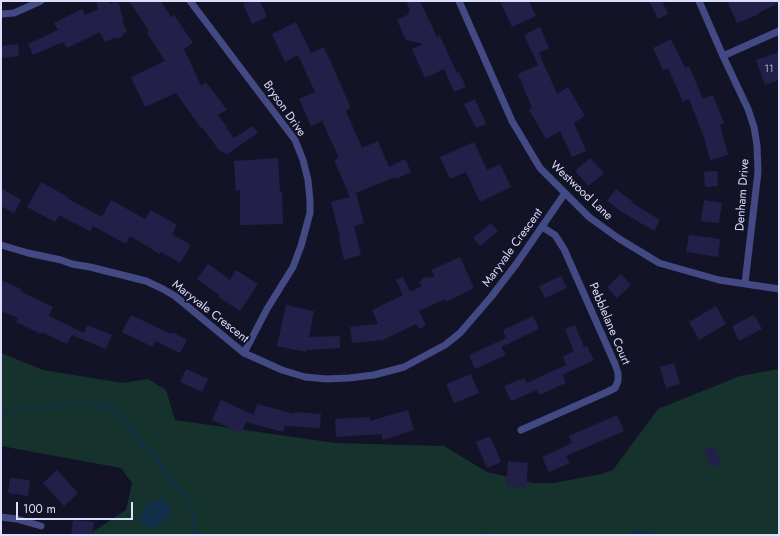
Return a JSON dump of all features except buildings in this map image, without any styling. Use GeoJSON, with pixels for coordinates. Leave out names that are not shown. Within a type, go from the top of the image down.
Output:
{"type":"FeatureCollection","features":[{"type":"Feature","properties":{"kind":"street"},"geometry":{"type":"LineString","coordinates":[[1,14],[14,13],[41,1]]}},
{"type":"Feature","properties":{"kind":"street","name":"Bryson Drive"},"geometry":{"type":"LineString","coordinates":[[190,1],[295,140],[303,160],[308,180],[310,213],[301,246],[292,267],[267,309],[244,353]]}},
{"type":"Feature","properties":{"kind":"street","name":"Westwood Lane"},"geometry":{"type":"LineString","coordinates":[[459,1],[512,121],[540,168],[589,217],[618,238],[659,263],[718,280],[779,289]]}},
{"type":"Feature","properties":{"kind":"street","name":"Denham Drive"},"geometry":{"type":"LineString","coordinates":[[699,1],[748,109],[754,127],[757,145],[758,172],[745,283]]}},
{"type":"Feature","properties":{"kind":"street"},"geometry":{"type":"LineString","coordinates":[[723,56],[779,31]]}},
{"type":"Feature","properties":{"kind":"street","name":"Maryvale Crescent"},"geometry":{"type":"LineString","coordinates":[[1,245],[72,264],[146,281],[163,288],[175,296],[244,353],[264,363],[305,377],[326,379],[349,378],[374,375],[404,367],[445,345],[460,333],[491,297],[565,193]]}},
{"type":"Feature","properties":{"kind":"street","name":"Pebblelane Court"},"geometry":{"type":"LineString","coordinates":[[521,430],[615,388],[618,381],[616,364],[564,249],[555,235],[542,227]]}},
{"type":"Feature","properties":{"kind":"street"},"geometry":{"type":"LineString","coordinates":[[1,517],[17,519],[41,526]]}},
{"type":"Feature","properties":{"kind":"green space"},"geometry":{"type":"Polygon","coordinates":[[[1,353],[43,370],[123,383],[148,379],[166,390],[175,420],[335,443],[444,446],[487,472],[533,483],[554,483],[601,474],[613,470],[658,409],[740,376],[779,369],[779,535],[88,535],[126,510],[132,483],[121,468],[1,446],[1,353]]]}},
{"type":"Feature","properties":{"kind":"water"},"geometry":{"type":"Polygon","coordinates":[[[162,498],[169,505],[170,513],[164,522],[150,528],[146,524],[142,524],[140,516],[144,512],[146,505],[152,501],[162,498]]]}},
{"type":"Feature","properties":{"kind":"waterway"},"geometry":{"type":"LineString","coordinates":[[1,413],[77,403],[102,405],[114,409],[136,438],[155,455],[163,469],[190,502],[196,535]]}},
{"type":"Feature","properties":{"kind":"waterway"},"geometry":{"type":"LineString","coordinates":[[632,535],[637,531],[645,531],[654,535]]}},
{"type":"Feature","properties":{"kind":"waterway"},"geometry":{"type":"LineString","coordinates":[[479,535],[491,535]]}}]}
